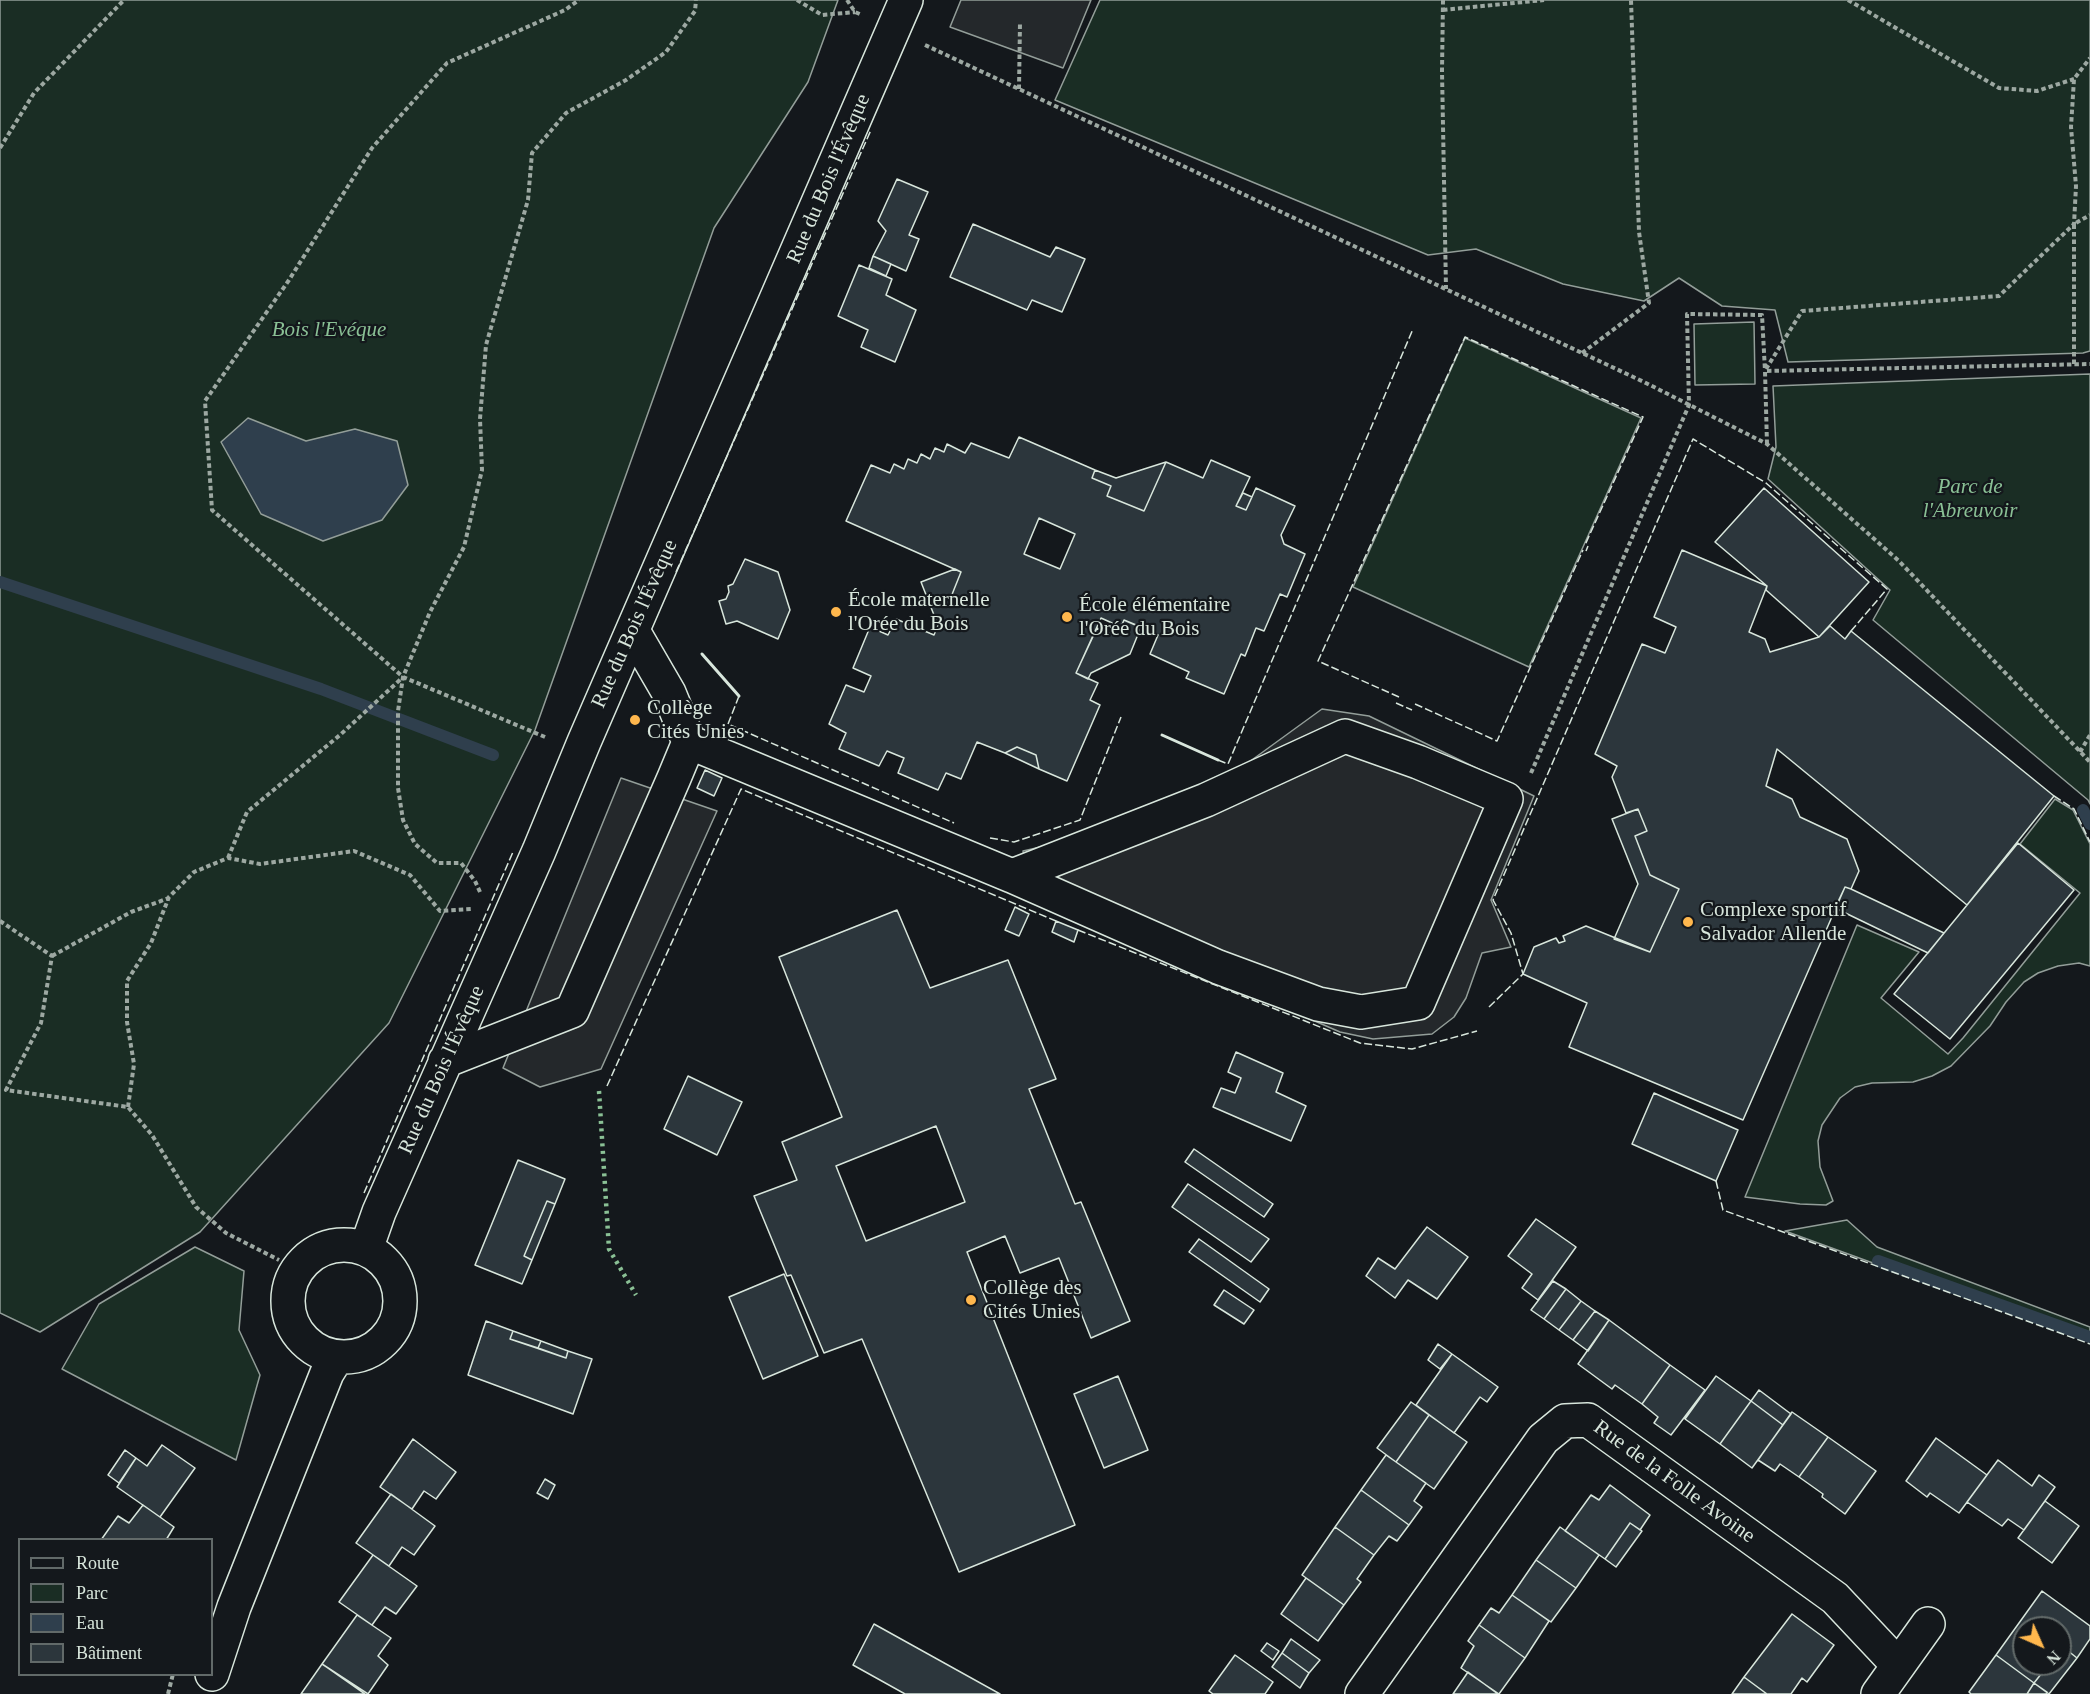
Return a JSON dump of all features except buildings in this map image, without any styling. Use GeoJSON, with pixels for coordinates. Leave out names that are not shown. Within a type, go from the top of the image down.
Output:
{"type":"FeatureCollection","features":[{"type":"Feature","properties":{"kind":"street","name":"Rue du Bois l'Évêque"},"geometry":{"type":"LineString","coordinates":[[366,1249],[445,1061],[539,851],[584,741],[906,0]]}},
{"type":"Feature","properties":{"kind":"street"},"geometry":{"type":"LineString","coordinates":[[633,631],[669,693],[689,742],[1012,876],[1218,967],[1318,1004],[1361,1012],[1418,1003],[1506,799],[1418,762],[1345,736],[1206,800],[1012,876]]}},
{"type":"Feature","properties":{"kind":"street"},"geometry":{"type":"LineString","coordinates":[[445,1061],[572,1011],[689,742]]}},
{"type":"Feature","properties":{"kind":"street"},"geometry":{"type":"LineString","coordinates":[[347,1245],[366,1249],[381,1259],[392,1272],[399,1289],[399,1307],[394,1324],[385,1338],[371,1350],[355,1356],[337,1357],[318,1351],[303,1340],[292,1324],[287,1305],[289,1286],[298,1269],[311,1255],[328,1247],[347,1245]]}},
{"type":"Feature","properties":{"kind":"street"},"geometry":{"type":"LineString","coordinates":[[213,1668],[234,1607],[327,1373],[337,1357]]}},
{"type":"Feature","properties":{"kind":"street","name":"Rue de la Folle Avoine"},"geometry":{"type":"LineString","coordinates":[[1362,1694],[1543,1439],[1565,1421],[1588,1420],[1835,1598],[1898,1665]]}},
{"type":"Feature","properties":{"kind":"street"},"geometry":{"type":"LineString","coordinates":[[1878,1694],[1928,1624]]}},
{"type":"Feature","properties":{"kind":"street"},"geometry":{"type":"LineString","coordinates":[[204,1694],[210,1676]]}},
{"type":"Feature","properties":{"kind":"path"},"geometry":{"type":"LineString","coordinates":[[0,148],[34,93],[124,0]]}},
{"type":"Feature","properties":{"kind":"path"},"geometry":{"type":"LineString","coordinates":[[552,740],[403,677],[212,510],[205,401],[289,280],[372,148],[447,63],[565,10],[579,0]]}},
{"type":"Feature","properties":{"kind":"path"},"geometry":{"type":"LineString","coordinates":[[482,895],[476,881],[462,863],[437,863],[416,844],[403,820],[398,788],[398,711],[403,677],[430,612],[464,547],[482,470],[480,419],[486,345],[528,200],[532,153],[566,113],[626,80],[666,52],[695,11],[696,0]]}},
{"type":"Feature","properties":{"kind":"path"},"geometry":{"type":"LineString","coordinates":[[797,0],[822,15],[855,12],[846,0]]}},
{"type":"Feature","properties":{"kind":"path"},"geometry":{"type":"LineString","coordinates":[[1443,0],[1446,289]]}},
{"type":"Feature","properties":{"kind":"path"},"geometry":{"type":"LineString","coordinates":[[1443,10],[1544,0]]}},
{"type":"Feature","properties":{"kind":"path"},"geometry":{"type":"LineString","coordinates":[[1582,352],[1648,303],[1639,232],[1631,0]]}},
{"type":"Feature","properties":{"kind":"path"},"geometry":{"type":"LineString","coordinates":[[1848,0],[1999,88],[2037,91],[2074,79]]}},
{"type":"Feature","properties":{"kind":"path"},"geometry":{"type":"LineString","coordinates":[[1019,89],[1020,23]]}},
{"type":"Feature","properties":{"kind":"path"},"geometry":{"type":"LineString","coordinates":[[932,48],[1582,352],[1767,444],[1899,561],[2090,762]]}},
{"type":"Feature","properties":{"kind":"path"},"geometry":{"type":"LineString","coordinates":[[2074,364],[2076,186],[2071,127],[2074,79],[2090,58]]}},
{"type":"Feature","properties":{"kind":"path"},"geometry":{"type":"LineString","coordinates":[[1765,371],[1802,311],[1999,296],[2074,225],[2090,215]]}},
{"type":"Feature","properties":{"kind":"path"},"geometry":{"type":"LineString","coordinates":[[1506,799],[1531,773],[1689,405],[1687,314],[1762,315],[1767,444]]}},
{"type":"Feature","properties":{"kind":"path"},"geometry":{"type":"LineString","coordinates":[[1765,371],[2090,364]]}},
{"type":"Feature","properties":{"kind":"path"},"geometry":{"type":"LineString","coordinates":[[228,858],[247,812],[340,735],[403,677]]}},
{"type":"Feature","properties":{"kind":"path"},"geometry":{"type":"LineString","coordinates":[[2080,752],[2090,735]]}},
{"type":"Feature","properties":{"kind":"path"},"geometry":{"type":"LineString","coordinates":[[128,1107],[134,1064],[127,1022],[127,981],[151,943],[170,897],[194,873],[228,858],[260,864],[354,851],[410,875],[440,910],[476,908]]}},
{"type":"Feature","properties":{"kind":"path"},"geometry":{"type":"LineString","coordinates":[[52,956],[131,912],[170,897]]}},
{"type":"Feature","properties":{"kind":"path"},"geometry":{"type":"LineString","coordinates":[[0,921],[52,956]]}},
{"type":"Feature","properties":{"kind":"path"},"geometry":{"type":"LineString","coordinates":[[6,1090],[41,1023],[52,956]]}},
{"type":"Feature","properties":{"kind":"path"},"geometry":{"type":"LineString","coordinates":[[0,1091],[128,1107],[152,1135],[196,1208],[226,1233],[279,1260]]}},
{"type":"Feature","properties":{"kind":"path"},"geometry":{"type":"LineString","coordinates":[[168,1694],[172,1676]]}},
{"type":"Feature","properties":{"kind":"green space","name":"Bois l'Evéque"},"geometry":{"type":"Polygon","coordinates":[[[0,0],[838,0],[808,82],[714,228],[535,730],[389,1023],[200,1232],[40,1332],[0,1313],[0,0]]]}},
{"type":"Feature","properties":{"kind":"green space"},"geometry":{"type":"Polygon","coordinates":[[[1100,0],[2090,0],[2090,351],[1788,362],[1775,310],[1722,306],[1679,278],[1644,301],[1563,284],[1476,249],[1428,255],[1055,100],[1100,0]]]}},
{"type":"Feature","properties":{"kind":"green space"},"geometry":{"type":"Polygon","coordinates":[[[1754,322],[1755,384],[1695,385],[1694,324],[1754,322]]]}},
{"type":"Feature","properties":{"kind":"green space"},"geometry":{"type":"Polygon","coordinates":[[[1465,338],[1641,418],[1529,667],[1353,587],[1465,338]]]}},
{"type":"Feature","properties":{"kind":"green space","name":"Parc de l'Abreuvoir"},"geometry":{"type":"Polygon","coordinates":[[[2090,374],[2090,804],[1873,620],[1890,590],[1768,479],[1776,447],[1773,386],[2090,374]]]}},
{"type":"Feature","properties":{"kind":"green space"},"geometry":{"type":"Polygon","coordinates":[[[2055,799],[2073,810],[2090,844],[2090,966],[2079,963],[2058,966],[2038,973],[2024,982],[2006,1002],[1990,1026],[1951,1066],[1932,1076],[1913,1082],[1872,1083],[1855,1087],[1840,1098],[1822,1125],[1818,1141],[1820,1167],[1833,1201],[1826,1205],[1800,1204],[1745,1197],[1857,925],[1919,952],[1881,998],[1948,1054],[2080,893],[2020,844],[2055,799]]]}},
{"type":"Feature","properties":{"kind":"green space"},"geometry":{"type":"Polygon","coordinates":[[[1847,1220],[1877,1247],[2090,1327],[2090,1342],[1785,1231],[1847,1220]]]}},
{"type":"Feature","properties":{"kind":"green space"},"geometry":{"type":"Polygon","coordinates":[[[195,1247],[244,1271],[239,1330],[260,1375],[236,1460],[62,1369],[99,1304],[195,1247]]]}},
{"type":"Feature","properties":{"kind":"shaded area"},"geometry":{"type":"Polygon","coordinates":[[[961,0],[1091,0],[1063,68],[950,27],[961,0]]]}},
{"type":"Feature","properties":{"kind":"shaded area"},"geometry":{"type":"Polygon","coordinates":[[[1322,709],[1369,716],[1534,796],[1491,900],[1511,947],[1482,953],[1466,998],[1454,1017],[1432,1034],[1373,1039],[1340,1032],[1032,898],[1023,851],[1089,836],[1238,770],[1322,709]]]}},
{"type":"Feature","properties":{"kind":"shaded area"},"geometry":{"type":"Polygon","coordinates":[[[621,778],[717,811],[601,1069],[540,1087],[503,1068],[621,778]]]}},
{"type":"Feature","properties":{"kind":"water"},"geometry":{"type":"Polygon","coordinates":[[[248,418],[306,441],[355,429],[397,441],[408,485],[382,520],[323,541],[261,514],[221,442],[248,418]]]}},
{"type":"Feature","properties":{"kind":"waterway"},"geometry":{"type":"LineString","coordinates":[[0,582],[321,689],[493,755]]}},
{"type":"Feature","properties":{"kind":"waterway"},"geometry":{"type":"LineString","coordinates":[[2083,810],[2090,824]]}},
{"type":"Feature","properties":{"kind":"waterway"},"geometry":{"type":"LineString","coordinates":[[1878,1261],[2090,1337]]}},
{"type":"Feature","properties":{"kind":"hedge"},"geometry":{"type":"LineString","coordinates":[[599,1091],[609,1249],[636,1295]]}},
{"type":"Feature","properties":{"kind":"fence"},"geometry":{"type":"LineString","coordinates":[[676,572],[871,130]]}},
{"type":"Feature","properties":{"kind":"fence"},"geometry":{"type":"LineString","coordinates":[[1218,760],[1228,764],[1413,329]]}},
{"type":"Feature","properties":{"kind":"fence"},"geometry":{"type":"LineString","coordinates":[[1399,697],[1318,661],[1465,337],[1643,417],[1585,545]]}},
{"type":"Feature","properties":{"kind":"fence"},"geometry":{"type":"LineString","coordinates":[[1489,1007],[1523,974],[1511,933],[1493,900],[1693,439],[1766,483],[1887,589],[1851,631]]}},
{"type":"Feature","properties":{"kind":"fence"},"geometry":{"type":"LineString","coordinates":[[1586,551],[1588,546]]}},
{"type":"Feature","properties":{"kind":"fence"},"geometry":{"type":"LineString","coordinates":[[1415,704],[1497,741],[1583,550]]}},
{"type":"Feature","properties":{"kind":"fence"},"geometry":{"type":"LineString","coordinates":[[739,696],[728,724],[954,823]]}},
{"type":"Feature","properties":{"kind":"fence"},"geometry":{"type":"LineString","coordinates":[[1396,703],[1412,710]]}},
{"type":"Feature","properties":{"kind":"fence"},"geometry":{"type":"LineString","coordinates":[[990,838],[1014,842],[1080,820],[1121,717]]}},
{"type":"Feature","properties":{"kind":"fence"},"geometry":{"type":"LineString","coordinates":[[607,1086],[741,789],[1056,921]]}},
{"type":"Feature","properties":{"kind":"fence"},"geometry":{"type":"LineString","coordinates":[[2054,796],[2074,809],[2090,842]]}},
{"type":"Feature","properties":{"kind":"fence"},"geometry":{"type":"LineString","coordinates":[[364,1193],[513,852]]}},
{"type":"Feature","properties":{"kind":"fence"},"geometry":{"type":"LineString","coordinates":[[1078,930],[1360,1043],[1412,1049],[1477,1031]]}},
{"type":"Feature","properties":{"kind":"fence"},"geometry":{"type":"LineString","coordinates":[[1716,1181],[1723,1210],[2090,1344]]}},
{"type":"Feature","properties":{"kind":"wall"},"geometry":{"type":"LineString","coordinates":[[702,654],[739,696]]}},
{"type":"Feature","properties":{"kind":"wall"},"geometry":{"type":"LineString","coordinates":[[1162,735],[1218,760]]}},
{"type":"Feature","properties":{"kind":"place","name":"École maternelle l'Orée du Bois"},"geometry":{"type":"Point","coordinates":[836,612]}},
{"type":"Feature","properties":{"kind":"place","name":"École élémentaire l'Orée du Bois"},"geometry":{"type":"Point","coordinates":[1067,617]}},
{"type":"Feature","properties":{"kind":"place","name":"Collège Cités Unies"},"geometry":{"type":"Point","coordinates":[635,720]}},
{"type":"Feature","properties":{"kind":"place","name":"Complexe sportif Salvador Allende"},"geometry":{"type":"Point","coordinates":[1688,922]}},
{"type":"Feature","properties":{"kind":"place","name":"Collège des Cités Unies"},"geometry":{"type":"Point","coordinates":[971,1300]}}]}
